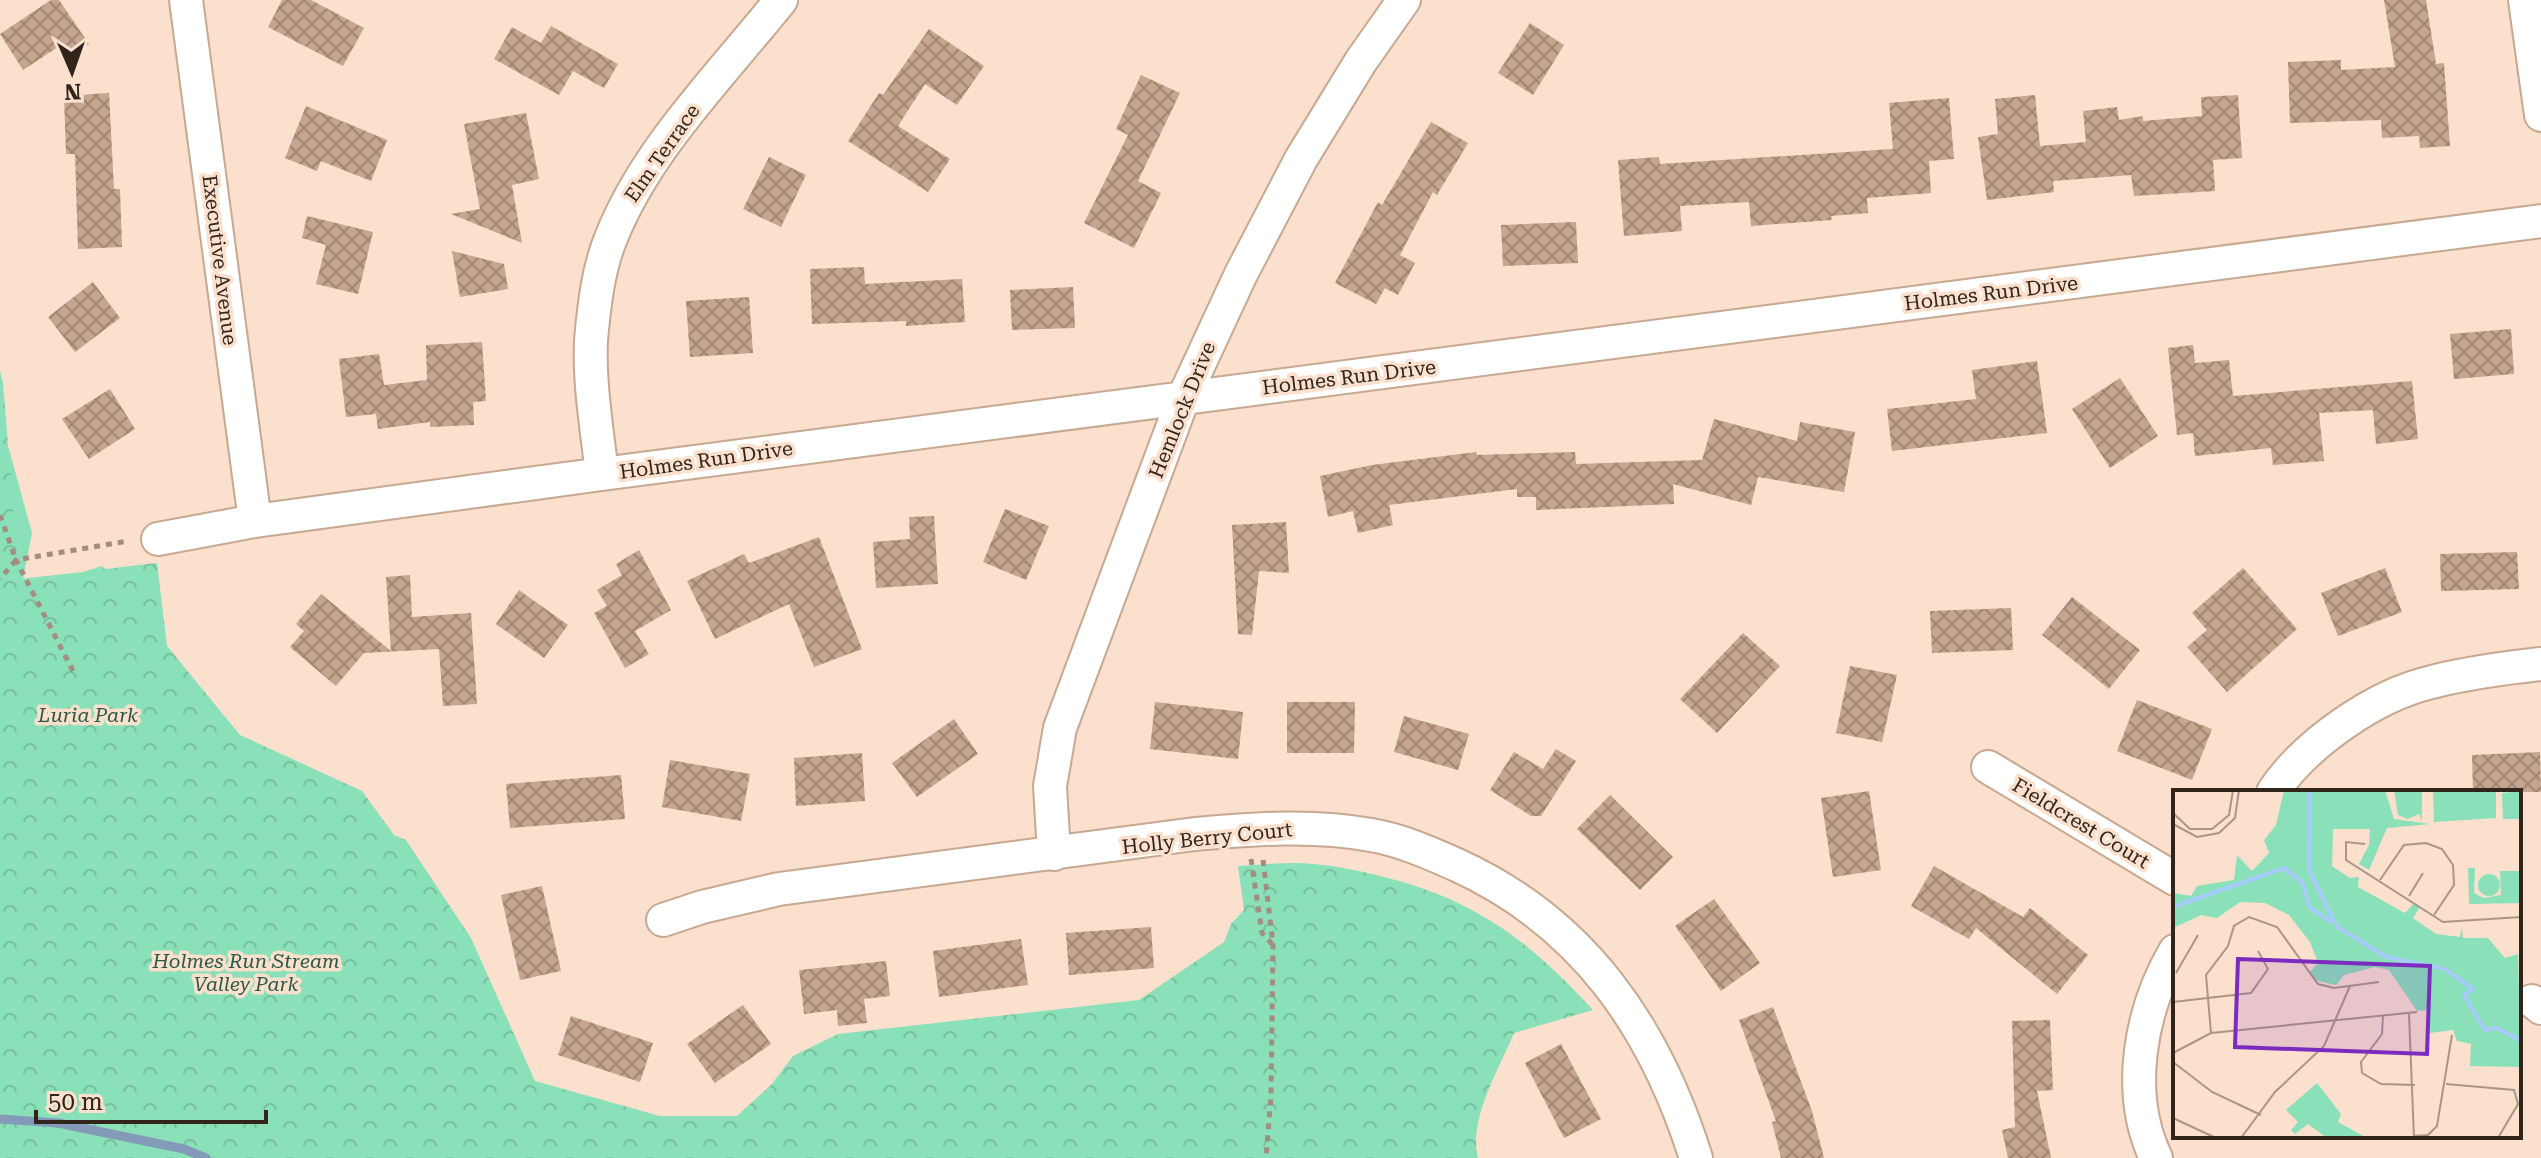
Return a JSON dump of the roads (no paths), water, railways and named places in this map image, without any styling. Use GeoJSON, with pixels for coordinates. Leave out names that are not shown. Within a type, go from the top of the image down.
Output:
{"type":"FeatureCollection","features":[{"type":"Feature","properties":{"kind":"street","name":"Executive Avenue"},"geometry":{"type":"LineString","coordinates":[[186,0],[255,521]]}},
{"type":"Feature","properties":{"kind":"street","name":"Elm Terrace"},"geometry":{"type":"LineString","coordinates":[[602,474],[593,395],[591,342],[596,298],[609,242],[643,175],[710,85],[781,0]]}},
{"type":"Feature","properties":{"kind":"street","name":"Hemlock Drive"},"geometry":{"type":"LineString","coordinates":[[1054,854],[1050,786],[1060,728],[1183,399],[1241,274],[1301,159],[1361,61],[1404,0]]}},
{"type":"Feature","properties":{"kind":"street"},"geometry":{"type":"LineString","coordinates":[[2525,0],[2541,115]]}},
{"type":"Feature","properties":{"kind":"street","name":"Holmes Run Drive"},"geometry":{"type":"LineString","coordinates":[[158,539],[255,521],[602,474],[2541,221]]}},
{"type":"Feature","properties":{"kind":"street"},"geometry":{"type":"LineString","coordinates":[[2275,790],[2308,752],[2347,720],[2400,692],[2430,682],[2541,664]]}},
{"type":"Feature","properties":{"kind":"street","name":"Fieldcrest Court"},"geometry":{"type":"LineString","coordinates":[[1988,767],[2173,878]]}},
{"type":"Feature","properties":{"kind":"street","name":"Holly Berry Court"},"geometry":{"type":"LineString","coordinates":[[663,920],[702,907],[779,889],[1248,830],[1314,828],[1373,835],[1429,852],[1524,901],[1589,958],[1643,1031],[1667,1079],[1696,1158]]}},
{"type":"Feature","properties":{"kind":"street"},"geometry":{"type":"LineString","coordinates":[[2156,1158],[2141,1108],[2140,1041],[2147,1013],[2173,955]]}},
{"type":"Feature","properties":{"kind":"waterway"},"geometry":{"type":"LineString","coordinates":[[0,1119],[58,1123],[184,1149],[206,1158]]}},
{"type":"Feature","properties":{"kind":"park label","name":"Luria Park"},"geometry":{"type":"Point","coordinates":[88,715]}},
{"type":"Feature","properties":{"kind":"park label","name":"Holmes Run Stream Valley Park"},"geometry":{"type":"Point","coordinates":[246,972]}}]}
